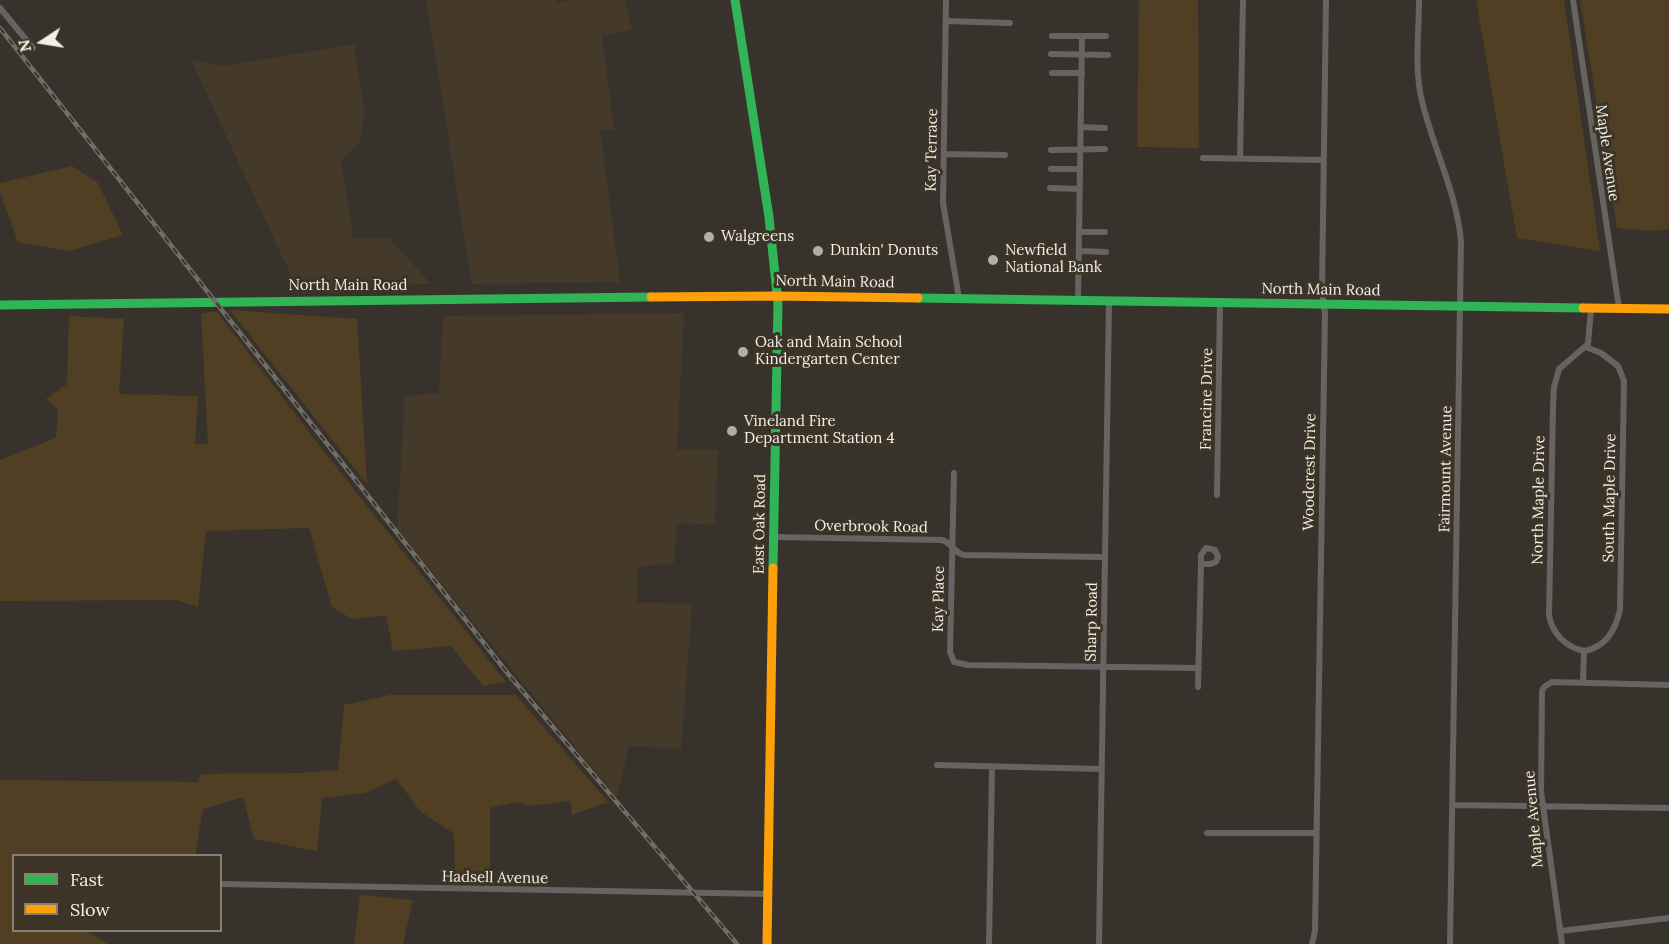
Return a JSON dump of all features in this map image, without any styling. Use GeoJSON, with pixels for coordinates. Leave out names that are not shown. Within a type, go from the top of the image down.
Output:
{"type":"FeatureCollection","features":[{"type":"Feature","properties":{"kind":"main road","name":"East Oak Road"},"geometry":{"type":"LineString","coordinates":[[735,0],[769,217],[778,297],[767,944]]}},
{"type":"Feature","properties":{"kind":"main road","name":"North Main Road"},"geometry":{"type":"LineString","coordinates":[[0,305],[778,297],[1669,309]]}},
{"type":"Feature","properties":{"kind":"street","name":"Kay Terrace"},"geometry":{"type":"LineString","coordinates":[[946,0],[943,203],[959,298]]}},
{"type":"Feature","properties":{"kind":"street"},"geometry":{"type":"LineString","coordinates":[[1240,159],[1243,0]]}},
{"type":"Feature","properties":{"kind":"street","name":"Woodcrest Drive"},"geometry":{"type":"LineString","coordinates":[[1311,944],[1315,931],[1326,0]]}},
{"type":"Feature","properties":{"kind":"street","name":"Fairmount Avenue"},"geometry":{"type":"LineString","coordinates":[[1419,0],[1419,85],[1459,219],[1461,242],[1450,944]]}},
{"type":"Feature","properties":{"kind":"street","name":"Maple Avenue"},"geometry":{"type":"LineString","coordinates":[[1573,0],[1619,309]]}},
{"type":"Feature","properties":{"kind":"street"},"geometry":{"type":"LineString","coordinates":[[0,8],[33,48]]}},
{"type":"Feature","properties":{"kind":"street"},"geometry":{"type":"LineString","coordinates":[[946,21],[1010,23]]}},
{"type":"Feature","properties":{"kind":"street"},"geometry":{"type":"LineString","coordinates":[[1052,36],[1106,36]]}},
{"type":"Feature","properties":{"kind":"street"},"geometry":{"type":"LineString","coordinates":[[1078,301],[1082,36]]}},
{"type":"Feature","properties":{"kind":"street"},"geometry":{"type":"LineString","coordinates":[[1052,54],[1108,55]]}},
{"type":"Feature","properties":{"kind":"street"},"geometry":{"type":"LineString","coordinates":[[1052,74],[1082,73]]}},
{"type":"Feature","properties":{"kind":"street"},"geometry":{"type":"LineString","coordinates":[[1081,127],[1105,128]]}},
{"type":"Feature","properties":{"kind":"street"},"geometry":{"type":"LineString","coordinates":[[1051,150],[1105,149]]}},
{"type":"Feature","properties":{"kind":"street"},"geometry":{"type":"LineString","coordinates":[[944,154],[1005,155]]}},
{"type":"Feature","properties":{"kind":"street"},"geometry":{"type":"LineString","coordinates":[[1203,158],[1323,160]]}},
{"type":"Feature","properties":{"kind":"street"},"geometry":{"type":"LineString","coordinates":[[1051,169],[1080,169]]}},
{"type":"Feature","properties":{"kind":"street"},"geometry":{"type":"LineString","coordinates":[[1050,188],[1080,189]]}},
{"type":"Feature","properties":{"kind":"street"},"geometry":{"type":"LineString","coordinates":[[1080,232],[1105,232]]}},
{"type":"Feature","properties":{"kind":"street"},"geometry":{"type":"LineString","coordinates":[[1080,251],[1106,252]]}},
{"type":"Feature","properties":{"kind":"street","name":"Sharp Road"},"geometry":{"type":"LineString","coordinates":[[1099,944],[1109,301]]}},
{"type":"Feature","properties":{"kind":"street","name":"Francine Drive"},"geometry":{"type":"LineString","coordinates":[[1217,495],[1220,303]]}},
{"type":"Feature","properties":{"kind":"street"},"geometry":{"type":"LineString","coordinates":[[1586,346],[1590,336],[1591,309]]}},
{"type":"Feature","properties":{"kind":"street","name":"North Maple Drive"},"geometry":{"type":"LineString","coordinates":[[1584,651],[1570,646],[1557,634],[1551,622],[1549,606],[1554,387],[1559,369],[1586,346]]}},
{"type":"Feature","properties":{"kind":"street","name":"South Maple Drive"},"geometry":{"type":"LineString","coordinates":[[1584,651],[1595,648],[1610,636],[1617,624],[1620,610],[1625,407],[1622,372],[1601,353],[1586,346]]}},
{"type":"Feature","properties":{"kind":"street","name":"Kay Place"},"geometry":{"type":"LineString","coordinates":[[954,473],[951,658],[958,664],[1199,668]]}},
{"type":"Feature","properties":{"kind":"street","name":"Overbrook Road"},"geometry":{"type":"LineString","coordinates":[[775,537],[942,540],[958,554],[964,555],[1105,557]]}},
{"type":"Feature","properties":{"kind":"street"},"geometry":{"type":"LineString","coordinates":[[1198,687],[1201,564]]}},
{"type":"Feature","properties":{"kind":"street"},"geometry":{"type":"LineString","coordinates":[[1584,651],[1583,683],[1669,685]]}},
{"type":"Feature","properties":{"kind":"street","name":"Maple Avenue"},"geometry":{"type":"LineString","coordinates":[[1562,944],[1542,806],[1542,690],[1549,683],[1583,683]]}},
{"type":"Feature","properties":{"kind":"street"},"geometry":{"type":"LineString","coordinates":[[937,765],[1101,769]]}},
{"type":"Feature","properties":{"kind":"street"},"geometry":{"type":"LineString","coordinates":[[988,944],[992,768]]}},
{"type":"Feature","properties":{"kind":"street"},"geometry":{"type":"LineString","coordinates":[[1452,805],[1669,808]]}},
{"type":"Feature","properties":{"kind":"street"},"geometry":{"type":"LineString","coordinates":[[1207,832],[1316,833]]}},
{"type":"Feature","properties":{"kind":"street","name":"Hadsell Avenue"},"geometry":{"type":"LineString","coordinates":[[222,884],[768,894]]}},
{"type":"Feature","properties":{"kind":"street"},"geometry":{"type":"LineString","coordinates":[[1561,931],[1669,918]]}},
{"type":"Feature","properties":{"kind":"shaded area"},"geometry":{"type":"Polygon","coordinates":[[[426,0],[558,0],[557,3],[569,0],[625,0],[632,30],[602,36],[614,130],[600,130],[620,282],[472,284],[426,0]]]}},
{"type":"Feature","properties":{"kind":"shaded area"},"geometry":{"type":"Polygon","coordinates":[[[1139,0],[1198,0],[1199,148],[1137,147],[1139,0]]]}},
{"type":"Feature","properties":{"kind":"shaded area"},"geometry":{"type":"Polygon","coordinates":[[[1476,0],[1564,0],[1600,251],[1517,238],[1476,0]]]}},
{"type":"Feature","properties":{"kind":"shaded area"},"geometry":{"type":"Polygon","coordinates":[[[1580,0],[1669,0],[1669,229],[1653,231],[1617,228],[1580,0]]]}},
{"type":"Feature","properties":{"kind":"shaded area"},"geometry":{"type":"Polygon","coordinates":[[[354,44],[365,115],[359,144],[341,160],[353,238],[389,238],[431,284],[296,286],[191,60],[223,66],[354,44]]]}},
{"type":"Feature","properties":{"kind":"shaded area"},"geometry":{"type":"Polygon","coordinates":[[[72,166],[98,183],[123,235],[70,251],[18,242],[0,192],[0,183],[72,166]]]}},
{"type":"Feature","properties":{"kind":"shaded area"},"geometry":{"type":"Polygon","coordinates":[[[230,310],[357,319],[367,484],[230,310]]]}},
{"type":"Feature","properties":{"kind":"shaded area"},"geometry":{"type":"Polygon","coordinates":[[[217,312],[506,682],[483,686],[451,646],[393,651],[386,615],[352,619],[332,607],[309,528],[206,531],[198,607],[177,600],[0,601],[0,460],[56,438],[58,410],[46,399],[67,384],[69,316],[124,319],[119,394],[198,396],[195,444],[208,444],[201,313],[217,312]]]}},
{"type":"Feature","properties":{"kind":"shaded area"},"geometry":{"type":"Polygon","coordinates":[[[684,313],[677,450],[718,450],[715,525],[677,523],[674,563],[638,567],[637,602],[692,604],[681,749],[629,746],[617,798],[397,529],[405,396],[439,393],[443,316],[684,313]]]}},
{"type":"Feature","properties":{"kind":"shaded area"},"geometry":{"type":"Polygon","coordinates":[[[390,695],[516,695],[608,802],[572,815],[570,801],[528,806],[517,802],[490,808],[490,888],[455,872],[454,834],[421,812],[396,779],[365,793],[322,798],[317,851],[254,839],[243,797],[203,809],[195,854],[12,854],[12,932],[89,932],[108,944],[0,944],[0,780],[198,782],[201,774],[301,773],[338,770],[344,705],[390,695]]]}},
{"type":"Feature","properties":{"kind":"shaded area"},"geometry":{"type":"Polygon","coordinates":[[[360,895],[413,900],[403,944],[354,944],[360,895]]]}},
{"type":"Feature","properties":{"kind":"railway"},"geometry":{"type":"LineString","coordinates":[[0,28],[509,675],[737,944]]}},
{"type":"Feature","properties":{"kind":"traffic: fast"},"geometry":{"type":"LineString","coordinates":[[735,0],[769,217],[778,303],[773,568]]}},
{"type":"Feature","properties":{"kind":"traffic: fast"},"geometry":{"type":"LineString","coordinates":[[0,305],[651,297]]}},
{"type":"Feature","properties":{"kind":"traffic: fast"},"geometry":{"type":"LineString","coordinates":[[918,298],[1583,308]]}},
{"type":"Feature","properties":{"kind":"traffic: slow"},"geometry":{"type":"LineString","coordinates":[[651,297],[918,298]]}},
{"type":"Feature","properties":{"kind":"traffic: slow"},"geometry":{"type":"LineString","coordinates":[[1583,308],[1669,309]]}},
{"type":"Feature","properties":{"kind":"traffic: slow"},"geometry":{"type":"LineString","coordinates":[[767,944],[773,568]]}},
{"type":"Feature","properties":{"kind":"place","name":"Walgreens"},"geometry":{"type":"Point","coordinates":[709,237]}},
{"type":"Feature","properties":{"kind":"place","name":"Dunkin' Donuts"},"geometry":{"type":"Point","coordinates":[818,251]}},
{"type":"Feature","properties":{"kind":"place","name":"Newfield National Bank"},"geometry":{"type":"Point","coordinates":[993,260]}},
{"type":"Feature","properties":{"kind":"place","name":"Oak and Main School Kindergarten Center"},"geometry":{"type":"Point","coordinates":[743,352]}},
{"type":"Feature","properties":{"kind":"place","name":"Vineland Fire Department Station 4"},"geometry":{"type":"Point","coordinates":[732,431]}}]}
